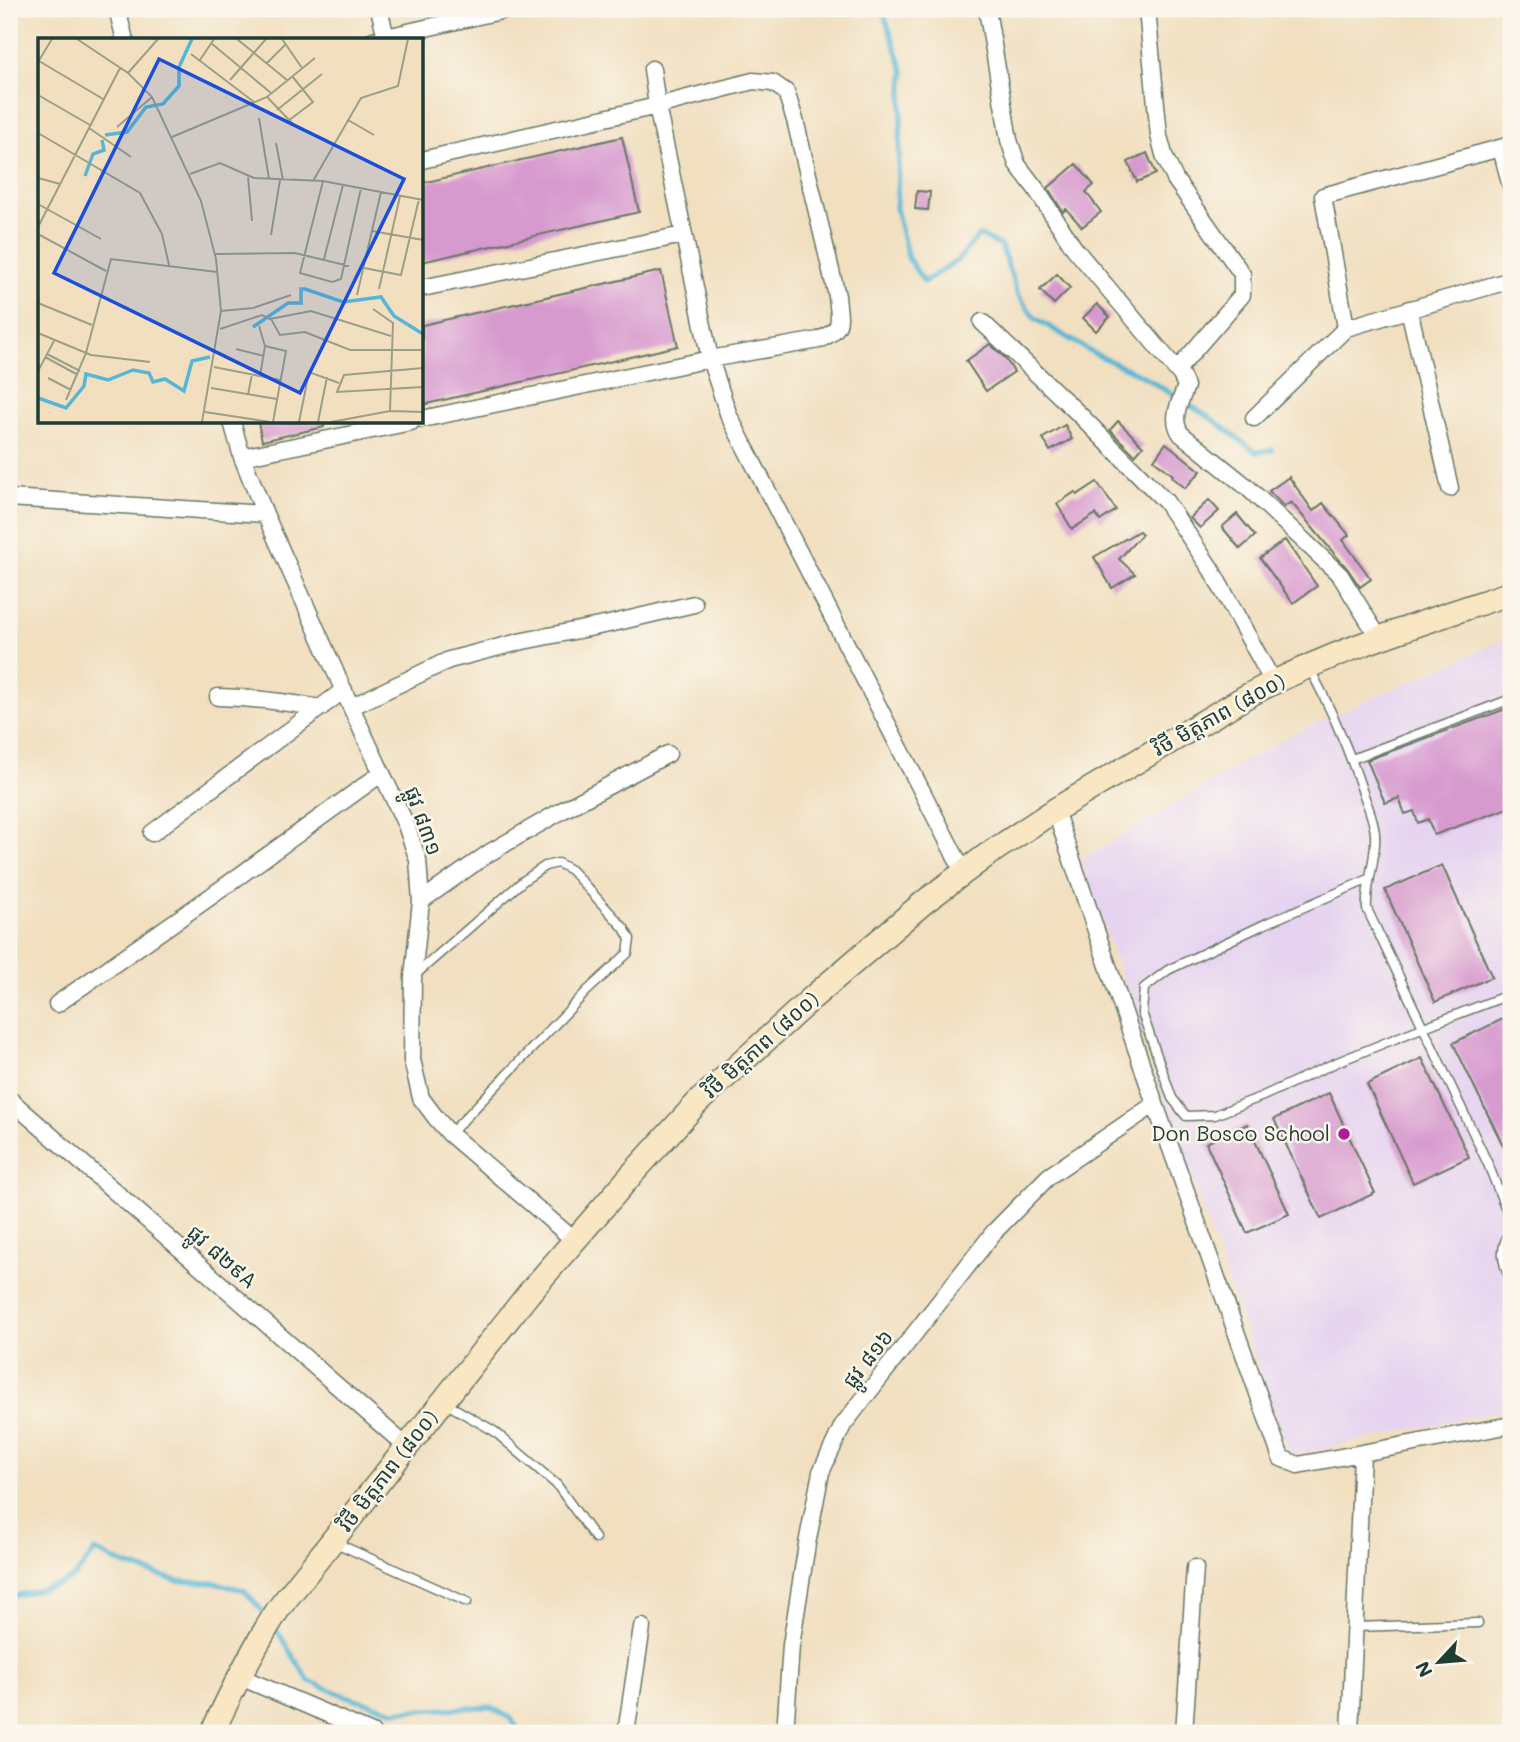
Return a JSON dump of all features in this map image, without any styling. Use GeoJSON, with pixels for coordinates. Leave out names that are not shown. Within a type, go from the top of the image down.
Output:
{"type":"FeatureCollection","features":[{"type":"Feature","properties":{"kind":"main road","name":"វិថី មិត្តភាព (៨០០)"},"geometry":{"type":"LineString","coordinates":[[212,1733],[238,1676],[279,1608],[574,1240],[698,1102],[867,949],[987,855],[1055,810],[1273,682],[1379,638],[1511,593]]}},
{"type":"Feature","properties":{"kind":"street"},"geometry":{"type":"LineString","coordinates":[[117,9],[124,38]]}},
{"type":"Feature","properties":{"kind":"street"},"geometry":{"type":"LineString","coordinates":[[379,9],[379,38]]}},
{"type":"Feature","properties":{"kind":"street"},"geometry":{"type":"LineString","coordinates":[[383,38],[509,9]]}},
{"type":"Feature","properties":{"kind":"street"},"geometry":{"type":"LineString","coordinates":[[987,9],[1017,164],[1074,248],[1177,370],[1186,386],[1175,420],[1181,434],[1247,487],[1340,575],[1379,638]]}},
{"type":"Feature","properties":{"kind":"street"},"geometry":{"type":"LineString","coordinates":[[1147,9],[1159,136],[1164,158],[1175,179],[1242,274],[1242,295],[1177,370]]}},
{"type":"Feature","properties":{"kind":"street"},"geometry":{"type":"LineString","coordinates":[[652,69],[657,106],[710,359],[729,416],[964,873]]}},
{"type":"Feature","properties":{"kind":"street"},"geometry":{"type":"LineString","coordinates":[[424,160],[753,82],[773,83],[786,92],[795,120],[837,296],[839,323],[834,332],[819,340],[710,359],[424,419]]}},
{"type":"Feature","properties":{"kind":"street"},"geometry":{"type":"LineString","coordinates":[[1346,328],[1323,196],[1506,146],[1511,187]]}},
{"type":"Feature","properties":{"kind":"street"},"geometry":{"type":"LineString","coordinates":[[424,288],[683,235]]}},
{"type":"Feature","properties":{"kind":"street"},"geometry":{"type":"LineString","coordinates":[[1254,418],[1346,328],[1511,280]]}},
{"type":"Feature","properties":{"kind":"street"},"geometry":{"type":"LineString","coordinates":[[1409,309],[1450,488]]}},
{"type":"Feature","properties":{"kind":"street"},"geometry":{"type":"LineString","coordinates":[[982,322],[1166,502],[1211,569],[1273,682]]}},
{"type":"Feature","properties":{"kind":"street","name":"ផ្លូវ ៨៣១"},"geometry":{"type":"LineString","coordinates":[[233,424],[242,457],[265,514],[406,825],[418,860],[421,901],[413,977],[412,1060],[421,1098],[450,1134],[574,1240]]}},
{"type":"Feature","properties":{"kind":"street"},"geometry":{"type":"LineString","coordinates":[[242,457],[401,424]]}},
{"type":"Feature","properties":{"kind":"street"},"geometry":{"type":"LineString","coordinates":[[9,498],[265,514]]}},
{"type":"Feature","properties":{"kind":"street"},"geometry":{"type":"LineString","coordinates":[[351,707],[449,660],[694,604]]}},
{"type":"Feature","properties":{"kind":"street"},"geometry":{"type":"LineString","coordinates":[[152,833],[344,690]]}},
{"type":"Feature","properties":{"kind":"street"},"geometry":{"type":"LineString","coordinates":[[218,697],[286,702],[321,708]]}},
{"type":"Feature","properties":{"kind":"street"},"geometry":{"type":"LineString","coordinates":[[421,901],[489,853],[667,754]]}},
{"type":"Feature","properties":{"kind":"street"},"geometry":{"type":"LineString","coordinates":[[57,1004],[382,773]]}},
{"type":"Feature","properties":{"kind":"street"},"geometry":{"type":"LineString","coordinates":[[1055,810],[1155,1104],[1281,1458],[1298,1465],[1511,1425]]}},
{"type":"Feature","properties":{"kind":"street","name":"ផ្លូវ ៨២៩A"},"geometry":{"type":"LineString","coordinates":[[9,1099],[407,1447]]}},
{"type":"Feature","properties":{"kind":"street","name":"ផ្លូវ ៨១៦"},"geometry":{"type":"LineString","coordinates":[[785,1733],[791,1645],[807,1544],[821,1472],[843,1425],[994,1232],[1049,1176],[1155,1104]]}},
{"type":"Feature","properties":{"kind":"street"},"geometry":{"type":"LineString","coordinates":[[1350,1733],[1362,1454]]}},
{"type":"Feature","properties":{"kind":"street"},"geometry":{"type":"LineString","coordinates":[[1184,1733],[1195,1568]]}},
{"type":"Feature","properties":{"kind":"street"},"geometry":{"type":"LineString","coordinates":[[626,1733],[642,1627]]}},
{"type":"Feature","properties":{"kind":"street"},"geometry":{"type":"LineString","coordinates":[[238,1676],[372,1733]]}},
{"type":"Feature","properties":{"kind":"lane"},"geometry":{"type":"LineString","coordinates":[[1309,666],[1352,759],[1373,824],[1374,858],[1366,898],[1367,909],[1488,1164],[1511,1224],[1502,1248],[1503,1263],[1511,1282]]}},
{"type":"Feature","properties":{"kind":"lane"},"geometry":{"type":"LineString","coordinates":[[1352,759],[1511,699]]}},
{"type":"Feature","properties":{"kind":"lane"},"geometry":{"type":"LineString","coordinates":[[413,977],[523,881],[545,866],[558,863],[571,870],[624,928],[630,939],[628,953],[587,991],[450,1134]]}},
{"type":"Feature","properties":{"kind":"lane"},"geometry":{"type":"LineString","coordinates":[[1369,879],[1168,970],[1144,988],[1142,1013],[1172,1098],[1186,1116],[1215,1115],[1335,1063],[1511,994]]}},
{"type":"Feature","properties":{"kind":"lane"},"geometry":{"type":"LineString","coordinates":[[443,1401],[494,1431],[557,1485],[595,1538]]}},
{"type":"Feature","properties":{"kind":"lane"},"geometry":{"type":"LineString","coordinates":[[333,1541],[467,1602]]}},
{"type":"Feature","properties":{"kind":"lane"},"geometry":{"type":"LineString","coordinates":[[1354,1627],[1478,1623]]}},
{"type":"Feature","properties":{"kind":"shaded area","name":"Don Bosco School"},"geometry":{"type":"Polygon","coordinates":[[[1511,636],[1511,1408],[1289,1456],[1081,860],[1292,734],[1511,636]]]}},
{"type":"Feature","properties":{"kind":"building"},"geometry":{"type":"Polygon","coordinates":[[[622,137],[639,212],[424,262],[424,183],[622,137]]]}},
{"type":"Feature","properties":{"kind":"building"},"geometry":{"type":"Polygon","coordinates":[[[1147,153],[1156,174],[1137,182],[1128,162],[1147,153]]]}},
{"type":"Feature","properties":{"kind":"building"},"geometry":{"type":"Polygon","coordinates":[[[1076,164],[1094,185],[1086,192],[1101,212],[1082,227],[1066,209],[1063,212],[1048,188],[1076,164]]]}},
{"type":"Feature","properties":{"kind":"building"},"geometry":{"type":"Polygon","coordinates":[[[917,191],[930,192],[928,210],[915,209],[917,191]]]}},
{"type":"Feature","properties":{"kind":"building"},"geometry":{"type":"Polygon","coordinates":[[[661,271],[678,346],[424,405],[424,325],[661,271]]]}},
{"type":"Feature","properties":{"kind":"building"},"geometry":{"type":"Polygon","coordinates":[[[1057,274],[1070,288],[1054,304],[1040,290],[1057,274]]]}},
{"type":"Feature","properties":{"kind":"building"},"geometry":{"type":"Polygon","coordinates":[[[1097,304],[1110,317],[1096,331],[1083,318],[1097,304]]]}},
{"type":"Feature","properties":{"kind":"building"},"geometry":{"type":"Polygon","coordinates":[[[990,344],[1005,358],[1014,372],[986,391],[966,361],[990,344]]]}},
{"type":"Feature","properties":{"kind":"building"},"geometry":{"type":"Polygon","coordinates":[[[1118,421],[1143,446],[1135,455],[1110,430],[1118,421]]]}},
{"type":"Feature","properties":{"kind":"building"},"geometry":{"type":"Polygon","coordinates":[[[258,424],[324,424],[324,427],[262,441],[258,424]]]}},
{"type":"Feature","properties":{"kind":"building"},"geometry":{"type":"Polygon","coordinates":[[[1065,425],[1072,439],[1050,451],[1043,438],[1065,425]]]}},
{"type":"Feature","properties":{"kind":"building"},"geometry":{"type":"Polygon","coordinates":[[[1166,443],[1201,471],[1185,488],[1154,460],[1166,443]]]}},
{"type":"Feature","properties":{"kind":"building"},"geometry":{"type":"Polygon","coordinates":[[[1289,477],[1313,511],[1323,503],[1349,535],[1343,540],[1371,579],[1360,587],[1291,502],[1284,507],[1269,491],[1289,477]]]}},
{"type":"Feature","properties":{"kind":"building"},"geometry":{"type":"Polygon","coordinates":[[[1097,482],[1116,510],[1100,521],[1096,514],[1072,529],[1057,504],[1097,482]]]}},
{"type":"Feature","properties":{"kind":"building"},"geometry":{"type":"Polygon","coordinates":[[[1209,500],[1219,511],[1200,528],[1190,518],[1209,500]]]}},
{"type":"Feature","properties":{"kind":"building"},"geometry":{"type":"Polygon","coordinates":[[[1237,514],[1255,536],[1240,549],[1222,527],[1237,514]]]}},
{"type":"Feature","properties":{"kind":"building"},"geometry":{"type":"Polygon","coordinates":[[[1139,531],[1142,534],[1119,559],[1135,574],[1112,588],[1094,557],[1139,531]]]}},
{"type":"Feature","properties":{"kind":"building"},"geometry":{"type":"Polygon","coordinates":[[[1285,540],[1317,586],[1293,603],[1260,558],[1285,540]]]}},
{"type":"Feature","properties":{"kind":"building"},"geometry":{"type":"Polygon","coordinates":[[[1511,707],[1511,807],[1434,835],[1428,819],[1418,823],[1414,811],[1405,814],[1399,798],[1385,803],[1367,760],[1511,707]]]}},
{"type":"Feature","properties":{"kind":"building"},"geometry":{"type":"Polygon","coordinates":[[[1442,865],[1492,977],[1435,1002],[1385,890],[1442,865]]]}},
{"type":"Feature","properties":{"kind":"building"},"geometry":{"type":"Polygon","coordinates":[[[1511,1015],[1511,1162],[1453,1043],[1511,1015]]]}},
{"type":"Feature","properties":{"kind":"building"},"geometry":{"type":"Polygon","coordinates":[[[1422,1058],[1469,1157],[1413,1183],[1367,1084],[1422,1058]]]}},
{"type":"Feature","properties":{"kind":"building"},"geometry":{"type":"Polygon","coordinates":[[[1329,1093],[1375,1193],[1321,1219],[1274,1119],[1329,1093]]]}},
{"type":"Feature","properties":{"kind":"building"},"geometry":{"type":"Polygon","coordinates":[[[1247,1124],[1289,1214],[1247,1233],[1206,1143],[1247,1124]]]}},
{"type":"Feature","properties":{"kind":"waterway"},"geometry":{"type":"LineString","coordinates":[[882,9],[904,72],[896,208],[908,258],[924,282],[958,260],[979,235],[1001,246],[1018,295],[1035,318],[1095,354],[1141,375],[1212,419],[1256,452],[1273,450]]}},
{"type":"Feature","properties":{"kind":"waterway"},"geometry":{"type":"LineString","coordinates":[[9,1597],[58,1585],[75,1576],[95,1551],[126,1565],[178,1581],[214,1583],[244,1590],[266,1615]]}},
{"type":"Feature","properties":{"kind":"waterway"},"geometry":{"type":"LineString","coordinates":[[274,1626],[309,1681],[395,1711],[491,1707],[510,1718],[521,1733]]}},
{"type":"Feature","properties":{"kind":"place","name":"Don Bosco School"},"geometry":{"type":"Point","coordinates":[1344,1134]}}]}
